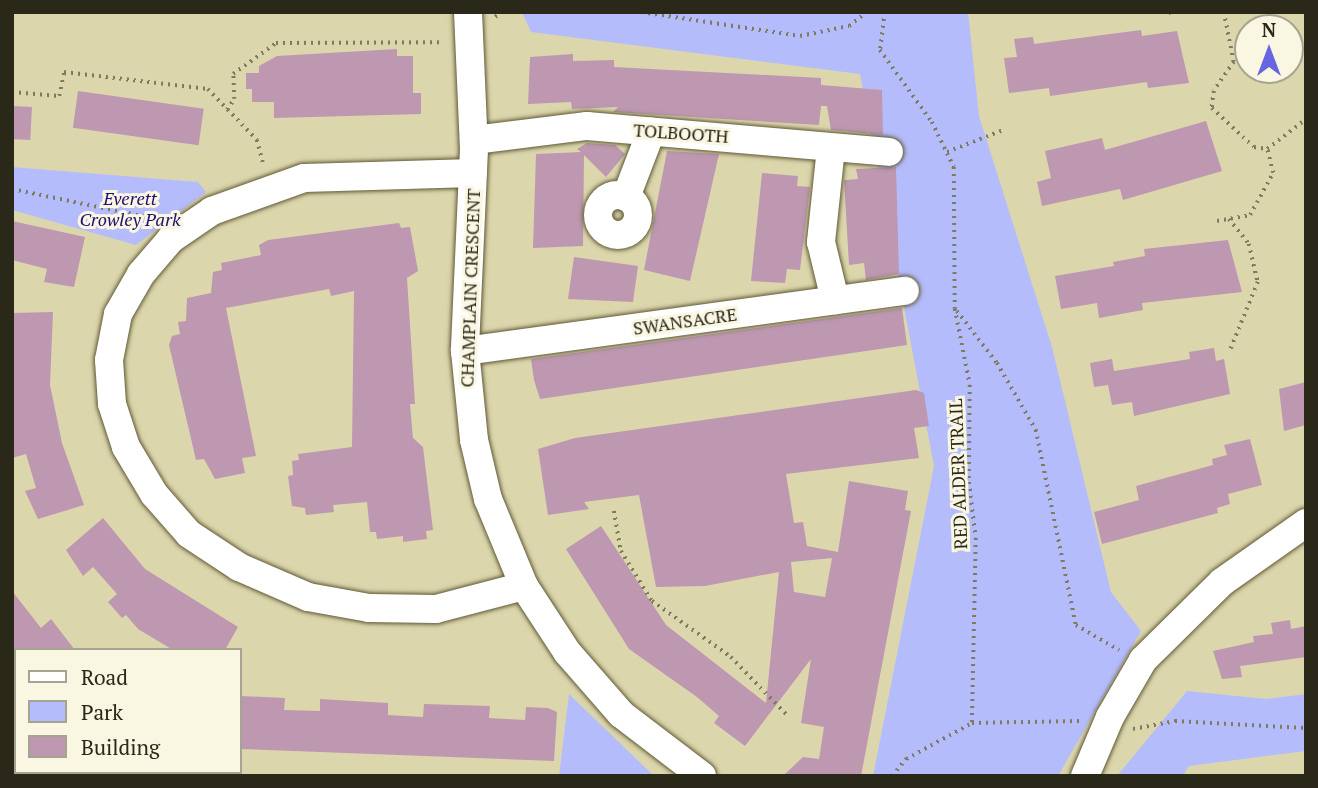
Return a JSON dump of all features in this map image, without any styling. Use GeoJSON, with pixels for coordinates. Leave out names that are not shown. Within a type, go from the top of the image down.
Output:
{"type":"FeatureCollection","features":[{"type":"Feature","properties":{"kind":"street","name":"CHAMPLAIN CRESCENT"},"geometry":{"type":"LineString","coordinates":[[482,15],[465,351],[472,429],[488,499],[524,586],[567,652],[621,714],[702,776]]}},
{"type":"Feature","properties":{"kind":"street","name":"TOLBOOTH"},"geometry":{"type":"LineString","coordinates":[[474,140],[539,128],[651,132],[889,152]]}},
{"type":"Feature","properties":{"kind":"street"},"geometry":{"type":"LineString","coordinates":[[625,197],[651,132]]}},
{"type":"Feature","properties":{"kind":"street"},"geometry":{"type":"LineString","coordinates":[[831,149],[821,242],[835,300]]}},
{"type":"Feature","properties":{"kind":"street"},"geometry":{"type":"LineString","coordinates":[[473,173],[347,173],[304,178],[212,211],[171,239],[141,274],[118,314],[108,359],[111,404],[126,447],[153,494],[189,534],[239,567],[308,597],[369,608],[436,609],[524,586]]}},
{"type":"Feature","properties":{"kind":"street","name":"SWANSACRE"},"geometry":{"type":"LineString","coordinates":[[465,351],[905,291]]}},
{"type":"Feature","properties":{"kind":"street"},"geometry":{"type":"LineString","coordinates":[[1085,776],[1110,717],[1143,660],[1212,591],[1306,523]]}},
{"type":"Feature","properties":{"kind":"path"},"geometry":{"type":"LineString","coordinates":[[482,15],[502,12]]}},
{"type":"Feature","properties":{"kind":"path"},"geometry":{"type":"LineString","coordinates":[[641,12],[800,36],[849,26],[866,12]]}},
{"type":"Feature","properties":{"kind":"path","name":"RED ALDER TRAIL"},"geometry":{"type":"LineString","coordinates":[[886,12],[880,50],[947,152],[954,167],[955,309],[970,385],[969,482],[976,538],[972,723]]}},
{"type":"Feature","properties":{"kind":"path"},"geometry":{"type":"LineString","coordinates":[[1224,12],[1234,62],[1214,91],[1212,108],[1254,147],[1267,149],[1306,119]]}},
{"type":"Feature","properties":{"kind":"path"},"geometry":{"type":"LineString","coordinates":[[226,111],[234,99],[233,74],[276,43],[441,42]]}},
{"type":"Feature","properties":{"kind":"path"},"geometry":{"type":"LineString","coordinates":[[12,92],[59,96],[64,72],[208,89],[226,111],[257,140],[263,162]]}},
{"type":"Feature","properties":{"kind":"path"},"geometry":{"type":"LineString","coordinates":[[947,152],[1003,130]]}},
{"type":"Feature","properties":{"kind":"path"},"geometry":{"type":"LineString","coordinates":[[1217,221],[1250,215],[1273,173],[1267,149]]}},
{"type":"Feature","properties":{"kind":"path"},"geometry":{"type":"LineString","coordinates":[[12,189],[156,219]]}},
{"type":"Feature","properties":{"kind":"path"},"geometry":{"type":"LineString","coordinates":[[1229,219],[1249,244],[1258,282],[1230,351]]}},
{"type":"Feature","properties":{"kind":"path"},"geometry":{"type":"LineString","coordinates":[[955,309],[997,363],[1036,430],[1076,625],[1119,650]]}},
{"type":"Feature","properties":{"kind":"path"},"geometry":{"type":"LineString","coordinates":[[614,511],[621,551],[652,601],[732,657],[787,715]]}},
{"type":"Feature","properties":{"kind":"path"},"geometry":{"type":"LineString","coordinates":[[892,776],[906,759],[972,723],[1079,721]]}},
{"type":"Feature","properties":{"kind":"path"},"geometry":{"type":"LineString","coordinates":[[1133,729],[1175,721],[1306,728]]}},
{"type":"Feature","properties":{"kind":"green space"},"geometry":{"type":"Polygon","coordinates":[[[522,12],[968,12],[979,116],[1052,347],[1111,592],[1141,631],[1058,776],[873,776],[934,466],[860,74],[531,32],[522,12]]]}},
{"type":"Feature","properties":{"kind":"green space","name":"Everett Crowley Park"},"geometry":{"type":"Polygon","coordinates":[[[12,167],[198,182],[206,192],[136,245],[12,210],[12,167]]]}},
{"type":"Feature","properties":{"kind":"green space"},"geometry":{"type":"Polygon","coordinates":[[[1187,691],[1266,699],[1306,694],[1306,751],[1189,766],[1183,775],[1117,776],[1187,691]]]}},
{"type":"Feature","properties":{"kind":"green space"},"geometry":{"type":"Polygon","coordinates":[[[12,694],[14,774],[192,776],[12,776],[12,694]]]}},
{"type":"Feature","properties":{"kind":"green space"},"geometry":{"type":"Polygon","coordinates":[[[569,694],[654,776],[559,776],[569,694]]]}},
{"type":"Feature","properties":{"kind":"building"},"geometry":{"type":"Polygon","coordinates":[[[1141,30],[1142,36],[1177,31],[1189,83],[1148,88],[1147,82],[1050,96],[1049,88],[1009,93],[1004,58],[1017,57],[1014,39],[1033,37],[1034,44],[1141,30]]]}},
{"type":"Feature","properties":{"kind":"building"},"geometry":{"type":"Polygon","coordinates":[[[397,49],[397,56],[413,56],[413,93],[421,93],[421,114],[274,118],[274,102],[252,102],[252,89],[246,89],[246,73],[259,73],[259,66],[277,56],[397,49]]]}},
{"type":"Feature","properties":{"kind":"building"},"geometry":{"type":"Polygon","coordinates":[[[573,54],[573,61],[614,60],[614,67],[821,78],[821,85],[882,90],[883,135],[831,130],[827,106],[821,106],[819,125],[613,112],[618,107],[572,109],[571,102],[528,104],[530,57],[573,54]]]}},
{"type":"Feature","properties":{"kind":"building"},"geometry":{"type":"Polygon","coordinates":[[[78,91],[204,109],[199,145],[73,128],[78,91]]]}},
{"type":"Feature","properties":{"kind":"building"},"geometry":{"type":"Polygon","coordinates":[[[12,106],[32,107],[30,140],[12,139],[12,106]]]}},
{"type":"Feature","properties":{"kind":"building"},"geometry":{"type":"Polygon","coordinates":[[[1206,121],[1222,171],[1123,200],[1120,189],[1042,206],[1037,182],[1051,178],[1045,151],[1102,138],[1105,150],[1206,121]]]}},
{"type":"Feature","properties":{"kind":"building"},"geometry":{"type":"Polygon","coordinates":[[[587,143],[615,145],[625,154],[606,177],[584,155],[583,246],[533,248],[536,154],[581,152],[577,149],[587,143]]]}},
{"type":"Feature","properties":{"kind":"building"},"geometry":{"type":"Polygon","coordinates":[[[667,151],[719,154],[690,281],[644,270],[667,151]]]}},
{"type":"Feature","properties":{"kind":"building"},"geometry":{"type":"Polygon","coordinates":[[[896,167],[899,274],[866,280],[864,263],[849,265],[844,180],[858,179],[856,169],[896,167]]]}},
{"type":"Feature","properties":{"kind":"building"},"geometry":{"type":"Polygon","coordinates":[[[762,173],[798,176],[797,186],[810,187],[800,270],[787,269],[785,283],[751,281],[762,173]]]}},
{"type":"Feature","properties":{"kind":"building"},"geometry":{"type":"Polygon","coordinates":[[[12,221],[85,237],[74,287],[44,282],[47,269],[12,260],[12,221]]]}},
{"type":"Feature","properties":{"kind":"building"},"geometry":{"type":"Polygon","coordinates":[[[399,223],[401,228],[410,227],[418,271],[407,278],[415,404],[410,404],[413,438],[423,447],[433,530],[426,531],[427,539],[403,542],[403,536],[377,539],[376,532],[370,532],[367,502],[333,505],[334,512],[306,515],[305,508],[292,506],[288,476],[293,475],[292,461],[299,460],[298,454],[352,447],[354,291],[331,296],[329,289],[226,308],[256,456],[242,458],[245,473],[215,479],[204,459],[196,460],[169,345],[172,336],[180,334],[178,322],[186,321],[187,298],[211,293],[213,272],[222,270],[221,263],[261,255],[259,245],[268,240],[399,223]]]}},
{"type":"Feature","properties":{"kind":"building"},"geometry":{"type":"Polygon","coordinates":[[[1228,240],[1242,292],[1142,303],[1143,310],[1099,318],[1097,303],[1061,309],[1055,276],[1114,266],[1113,262],[1145,256],[1144,249],[1228,240]]]}},
{"type":"Feature","properties":{"kind":"building"},"geometry":{"type":"Polygon","coordinates":[[[574,257],[638,266],[633,302],[568,299],[574,257]]]}},
{"type":"Feature","properties":{"kind":"building"},"geometry":{"type":"Polygon","coordinates":[[[902,308],[907,345],[540,399],[534,380],[531,359],[902,308]]]}},
{"type":"Feature","properties":{"kind":"building"},"geometry":{"type":"Polygon","coordinates":[[[53,312],[50,385],[62,443],[84,505],[38,519],[25,491],[36,488],[26,454],[12,458],[12,313],[53,312]]]}},
{"type":"Feature","properties":{"kind":"building"},"geometry":{"type":"Polygon","coordinates":[[[1214,348],[1216,361],[1224,359],[1230,394],[1134,416],[1132,402],[1112,405],[1108,385],[1094,387],[1090,363],[1112,359],[1114,371],[1190,359],[1189,352],[1214,348]]]}},
{"type":"Feature","properties":{"kind":"building"},"geometry":{"type":"Polygon","coordinates":[[[1306,382],[1306,425],[1284,431],[1279,389],[1306,382]]]}},
{"type":"Feature","properties":{"kind":"building"},"geometry":{"type":"Polygon","coordinates":[[[916,390],[924,393],[929,426],[914,428],[919,458],[786,474],[794,523],[803,522],[807,546],[838,552],[849,481],[908,491],[905,510],[911,511],[861,776],[783,776],[803,757],[819,759],[824,727],[801,723],[811,659],[745,746],[714,723],[719,716],[697,697],[629,649],[566,549],[601,526],[666,625],[766,703],[779,572],[705,586],[656,587],[639,495],[584,502],[589,509],[548,515],[538,449],[575,438],[916,390]],[[832,558],[791,562],[794,592],[825,597],[832,558]]]}},
{"type":"Feature","properties":{"kind":"building"},"geometry":{"type":"Polygon","coordinates":[[[1250,439],[1262,485],[1228,494],[1230,504],[1217,508],[1218,513],[1102,544],[1094,512],[1139,500],[1136,486],[1213,465],[1212,459],[1227,455],[1224,445],[1250,439]]]}},
{"type":"Feature","properties":{"kind":"building"},"geometry":{"type":"Polygon","coordinates":[[[103,518],[145,569],[238,627],[226,648],[170,648],[138,629],[126,615],[122,618],[108,602],[117,594],[93,567],[83,576],[66,550],[103,518]]]}},
{"type":"Feature","properties":{"kind":"building"},"geometry":{"type":"Polygon","coordinates":[[[12,591],[41,628],[51,619],[73,648],[14,648],[12,650],[12,591]]]}},
{"type":"Feature","properties":{"kind":"building"},"geometry":{"type":"Polygon","coordinates":[[[1290,620],[1291,629],[1306,626],[1306,657],[1240,666],[1242,677],[1222,679],[1213,651],[1254,642],[1253,636],[1273,634],[1271,623],[1290,620]]]}},
{"type":"Feature","properties":{"kind":"building"},"geometry":{"type":"Polygon","coordinates":[[[242,696],[285,698],[284,710],[320,711],[320,699],[388,703],[388,715],[423,717],[424,704],[490,706],[489,718],[525,720],[526,707],[548,708],[557,712],[554,761],[242,749],[242,696]]]}}]}
